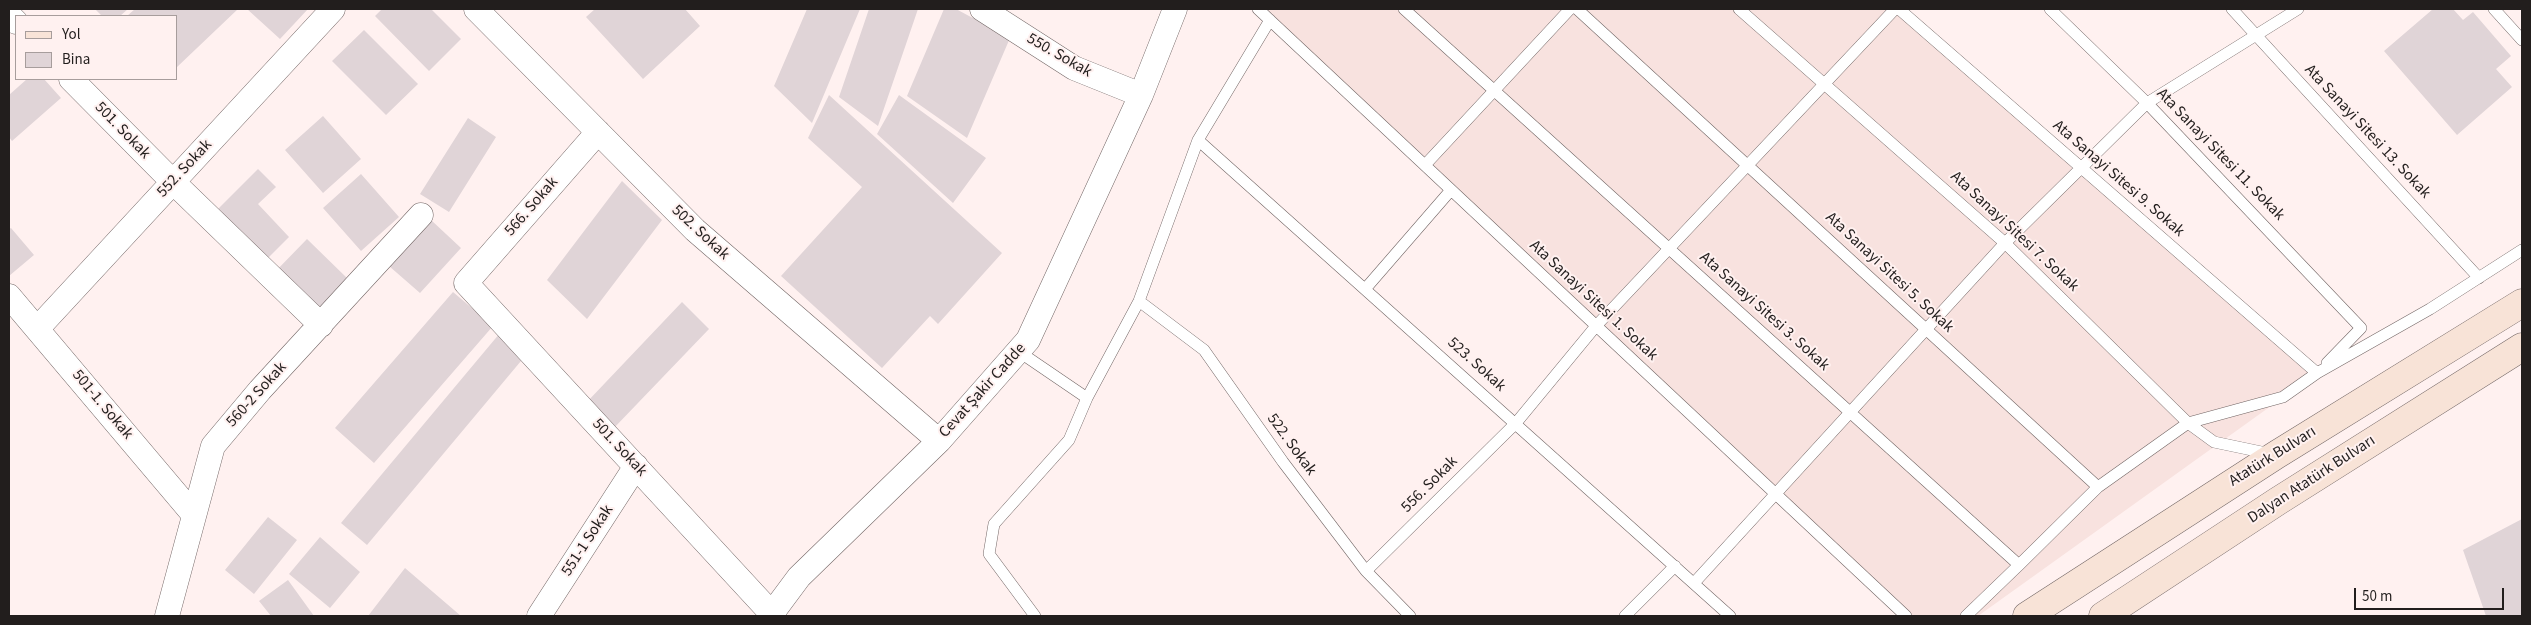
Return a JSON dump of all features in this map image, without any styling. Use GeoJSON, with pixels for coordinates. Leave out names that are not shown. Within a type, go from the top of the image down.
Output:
{"type":"FeatureCollection","features":[{"type":"Feature","properties":{"kind":"main road","name":"Atatürk Bulvarı"},"geometry":{"type":"LineString","coordinates":[[2027,616],[2276,455],[2522,303]]}},
{"type":"Feature","properties":{"kind":"main road","name":"Dalyan Atatürk Bulvarı"},"geometry":{"type":"LineString","coordinates":[[2103,616],[2278,501],[2522,347]]}},
{"type":"Feature","properties":{"kind":"street","name":"552. Sokak"},"geometry":{"type":"LineString","coordinates":[[37,329],[333,9]]}},
{"type":"Feature","properties":{"kind":"street","name":"502. Sokak"},"geometry":{"type":"LineString","coordinates":[[476,9],[694,230],[939,441]]}},
{"type":"Feature","properties":{"kind":"street","name":"550. Sokak"},"geometry":{"type":"LineString","coordinates":[[982,9],[1074,68],[1141,95]]}},
{"type":"Feature","properties":{"kind":"street","name":"Cevat Şakir Cadde"},"geometry":{"type":"LineString","coordinates":[[771,615],[799,577],[939,441],[1028,340],[1141,95],[1175,9]]}},
{"type":"Feature","properties":{"kind":"street","name":"501. Sokak"},"geometry":{"type":"LineString","coordinates":[[73,80],[173,182],[321,325]]}},
{"type":"Feature","properties":{"kind":"street","name":"566. Sokak"},"geometry":{"type":"LineString","coordinates":[[466,283],[598,132]]}},
{"type":"Feature","properties":{"kind":"street","name":"560-2 Sokak"},"geometry":{"type":"LineString","coordinates":[[167,616],[212,446],[260,390],[421,215]]}},
{"type":"Feature","properties":{"kind":"street","name":"501. Sokak"},"geometry":{"type":"LineString","coordinates":[[466,283],[771,615]]}},
{"type":"Feature","properties":{"kind":"street","name":"501-1. Sokak"},"geometry":{"type":"LineString","coordinates":[[9,296],[194,515]]}},
{"type":"Feature","properties":{"kind":"street","name":"551-1 Sokak"},"geometry":{"type":"LineString","coordinates":[[539,616],[636,466]]}},
{"type":"Feature","properties":{"kind":"lane","name":"Ata Sanayi Sitesi 1. Sokak"},"geometry":{"type":"LineString","coordinates":[[1258,9],[1906,616]]}},
{"type":"Feature","properties":{"kind":"lane","name":"Ata Sanayi Sitesi 3. Sokak"},"geometry":{"type":"LineString","coordinates":[[1404,9],[2019,565]]}},
{"type":"Feature","properties":{"kind":"lane"},"geometry":{"type":"LineString","coordinates":[[1425,165],[1570,9]]}},
{"type":"Feature","properties":{"kind":"lane","name":"Ata Sanayi Sitesi 5. Sokak"},"geometry":{"type":"LineString","coordinates":[[1577,9],[2098,487]]}},
{"type":"Feature","properties":{"kind":"lane","name":"Ata Sanayi Sitesi 7. Sokak"},"geometry":{"type":"LineString","coordinates":[[1739,9],[2005,243],[2188,423],[2214,442],[2276,455]]}},
{"type":"Feature","properties":{"kind":"lane","name":"556. Sokak"},"geometry":{"type":"LineString","coordinates":[[1366,571],[1516,423],[1596,326],[1897,9]]}},
{"type":"Feature","properties":{"kind":"lane","name":"Ata Sanayi Sitesi 9. Sokak"},"geometry":{"type":"LineString","coordinates":[[1897,9],[2317,373]]}},
{"type":"Feature","properties":{"kind":"lane","name":"Ata Sanayi Sitesi 11. Sokak"},"geometry":{"type":"LineString","coordinates":[[2050,9],[2147,102],[2362,328],[2317,373]]}},
{"type":"Feature","properties":{"kind":"lane","name":"Ata Sanayi Sitesi 13. Sokak"},"geometry":{"type":"LineString","coordinates":[[2232,9],[2479,278]]}},
{"type":"Feature","properties":{"kind":"lane"},"geometry":{"type":"LineString","coordinates":[[1694,583],[2005,243],[2147,102],[2298,9]]}},
{"type":"Feature","properties":{"kind":"lane"},"geometry":{"type":"LineString","coordinates":[[2494,9],[2522,40]]}},
{"type":"Feature","properties":{"kind":"lane"},"geometry":{"type":"LineString","coordinates":[[1035,616],[990,554],[994,524],[1069,440],[1087,398],[1139,301],[1198,140],[1270,20]]}},
{"type":"Feature","properties":{"kind":"lane","name":"523. Sokak"},"geometry":{"type":"LineString","coordinates":[[1198,140],[1366,288],[1730,616]]}},
{"type":"Feature","properties":{"kind":"lane"},"geometry":{"type":"LineString","coordinates":[[1366,288],[1451,190]]}},
{"type":"Feature","properties":{"kind":"lane"},"geometry":{"type":"LineString","coordinates":[[1966,616],[2098,487],[2188,423],[2283,397],[2317,373],[2430,309],[2522,250]]}},
{"type":"Feature","properties":{"kind":"lane","name":"522. Sokak"},"geometry":{"type":"LineString","coordinates":[[1139,301],[1204,350],[1283,462],[1366,571],[1410,616]]}},
{"type":"Feature","properties":{"kind":"lane"},"geometry":{"type":"LineString","coordinates":[[1018,352],[1087,398]]}},
{"type":"Feature","properties":{"kind":"lane"},"geometry":{"type":"LineString","coordinates":[[1625,616],[1675,566]]}},
{"type":"Feature","properties":{"kind":"shaded area"},"geometry":{"type":"Polygon","coordinates":[[[1258,9],[1901,9],[2317,373],[1978,616],[1906,616],[1258,9]]]}},
{"type":"Feature","properties":{"kind":"building"},"geometry":{"type":"Polygon","coordinates":[[[95,9],[128,9],[121,15],[101,15],[95,9]]]}},
{"type":"Feature","properties":{"kind":"building"},"geometry":{"type":"Polygon","coordinates":[[[135,9],[238,9],[178,66],[178,15],[128,15],[135,9]]]}},
{"type":"Feature","properties":{"kind":"building"},"geometry":{"type":"Polygon","coordinates":[[[247,9],[308,9],[280,39],[247,9]]]}},
{"type":"Feature","properties":{"kind":"building"},"geometry":{"type":"Polygon","coordinates":[[[382,9],[431,9],[461,39],[429,71],[375,16],[382,9]]]}},
{"type":"Feature","properties":{"kind":"building"},"geometry":{"type":"Polygon","coordinates":[[[595,9],[685,9],[700,26],[643,79],[586,17],[595,9]]]}},
{"type":"Feature","properties":{"kind":"building"},"geometry":{"type":"Polygon","coordinates":[[[807,9],[860,9],[812,123],[774,86],[807,9]]]}},
{"type":"Feature","properties":{"kind":"building"},"geometry":{"type":"Polygon","coordinates":[[[869,9],[918,9],[878,126],[839,97],[869,9]]]}},
{"type":"Feature","properties":{"kind":"building"},"geometry":{"type":"Polygon","coordinates":[[[944,9],[956,9],[1010,38],[967,138],[907,96],[944,9]]]}},
{"type":"Feature","properties":{"kind":"building"},"geometry":{"type":"Polygon","coordinates":[[[2433,9],[2453,9],[2463,20],[2473,12],[2511,56],[2496,69],[2512,87],[2457,135],[2384,51],[2433,9]]]}},
{"type":"Feature","properties":{"kind":"building"},"geometry":{"type":"Polygon","coordinates":[[[364,30],[418,84],[386,115],[332,61],[364,30]]]}},
{"type":"Feature","properties":{"kind":"building"},"geometry":{"type":"Polygon","coordinates":[[[26,80],[45,80],[61,98],[12,141],[9,137],[9,95],[26,80]]]}},
{"type":"Feature","properties":{"kind":"building"},"geometry":{"type":"Polygon","coordinates":[[[829,95],[1002,253],[938,324],[930,316],[882,368],[781,276],[862,187],[808,138],[829,95]]]}},
{"type":"Feature","properties":{"kind":"building"},"geometry":{"type":"Polygon","coordinates":[[[899,95],[986,158],[953,203],[877,134],[899,95]]]}},
{"type":"Feature","properties":{"kind":"building"},"geometry":{"type":"Polygon","coordinates":[[[323,116],[361,159],[323,193],[285,150],[323,116]]]}},
{"type":"Feature","properties":{"kind":"building"},"geometry":{"type":"Polygon","coordinates":[[[468,118],[496,137],[449,212],[420,194],[468,118]]]}},
{"type":"Feature","properties":{"kind":"building"},"geometry":{"type":"Polygon","coordinates":[[[258,169],[276,187],[258,204],[289,237],[260,266],[211,216],[258,169]]]}},
{"type":"Feature","properties":{"kind":"building"},"geometry":{"type":"Polygon","coordinates":[[[361,174],[399,217],[361,251],[323,208],[361,174]]]}},
{"type":"Feature","properties":{"kind":"building"},"geometry":{"type":"Polygon","coordinates":[[[622,181],[662,220],[587,319],[547,280],[622,181]]]}},
{"type":"Feature","properties":{"kind":"building"},"geometry":{"type":"Polygon","coordinates":[[[431,220],[461,248],[420,293],[389,266],[431,220]]]}},
{"type":"Feature","properties":{"kind":"building"},"geometry":{"type":"Polygon","coordinates":[[[11,228],[34,255],[9,276],[9,229],[11,228]]]}},
{"type":"Feature","properties":{"kind":"building"},"geometry":{"type":"Polygon","coordinates":[[[307,239],[348,279],[313,315],[272,275],[307,239]]]}},
{"type":"Feature","properties":{"kind":"building"},"geometry":{"type":"Polygon","coordinates":[[[453,292],[493,326],[374,463],[335,428],[453,292]]]}},
{"type":"Feature","properties":{"kind":"building"},"geometry":{"type":"Polygon","coordinates":[[[682,302],[709,329],[613,429],[586,403],[682,302]]]}},
{"type":"Feature","properties":{"kind":"building"},"geometry":{"type":"Polygon","coordinates":[[[500,333],[526,355],[367,545],[341,523],[500,333]]]}},
{"type":"Feature","properties":{"kind":"building"},"geometry":{"type":"Polygon","coordinates":[[[268,517],[297,540],[254,594],[225,570],[268,517]]]}},
{"type":"Feature","properties":{"kind":"building"},"geometry":{"type":"Polygon","coordinates":[[[2522,519],[2522,616],[2486,616],[2463,550],[2522,519]]]}},
{"type":"Feature","properties":{"kind":"building"},"geometry":{"type":"Polygon","coordinates":[[[320,537],[360,572],[330,608],[289,574],[320,537]]]}},
{"type":"Feature","properties":{"kind":"building"},"geometry":{"type":"Polygon","coordinates":[[[405,568],[461,616],[368,616],[405,568]]]}},
{"type":"Feature","properties":{"kind":"building"},"geometry":{"type":"Polygon","coordinates":[[[288,580],[314,616],[271,616],[259,601],[288,580]]]}}]}
